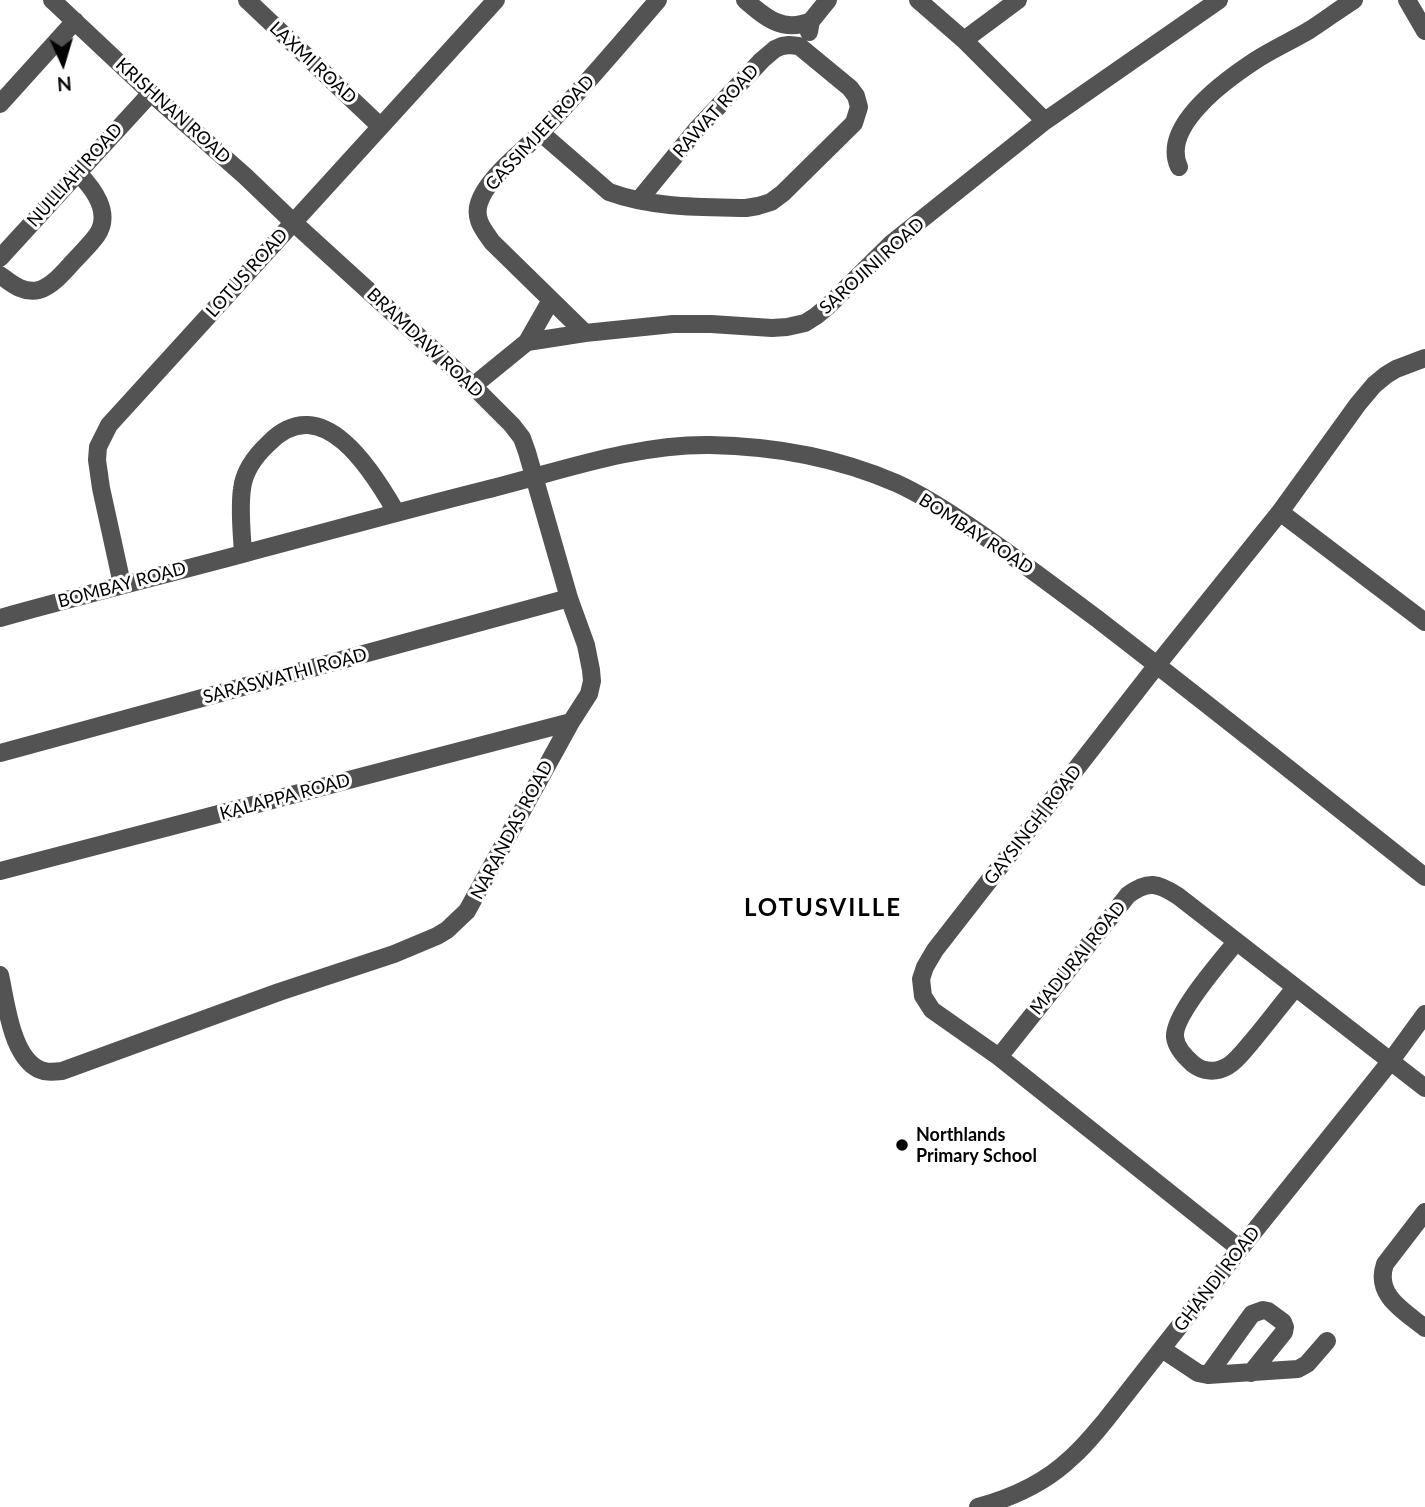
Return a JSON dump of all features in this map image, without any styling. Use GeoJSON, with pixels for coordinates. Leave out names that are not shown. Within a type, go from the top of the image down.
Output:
{"type":"FeatureCollection","features":[{"type":"Feature","properties":{"kind":"street","name":"KRISHNAN ROAD"},"geometry":{"type":"LineString","coordinates":[[52,0],[293,222]]}},
{"type":"Feature","properties":{"kind":"street","name":"LAXMI ROAD"},"geometry":{"type":"LineString","coordinates":[[247,0],[380,126]]}},
{"type":"Feature","properties":{"kind":"street","name":"LOTUS ROAD"},"geometry":{"type":"LineString","coordinates":[[122,584],[97,460],[98,447],[109,425],[496,0]]}},
{"type":"Feature","properties":{"kind":"street","name":"CASSIMJEE ROAD"},"geometry":{"type":"LineString","coordinates":[[585,333],[492,242],[480,226],[478,206],[489,185],[509,162],[541,132],[659,0]]}},
{"type":"Feature","properties":{"kind":"street"},"geometry":{"type":"LineString","coordinates":[[746,0],[765,17],[789,26],[811,21],[828,0]]}},
{"type":"Feature","properties":{"kind":"street"},"geometry":{"type":"LineString","coordinates":[[918,0],[964,40],[1045,121]]}},
{"type":"Feature","properties":{"kind":"street"},"geometry":{"type":"LineString","coordinates":[[964,40],[1018,0]]}},
{"type":"Feature","properties":{"kind":"street","name":"SAROJINI ROAD"},"geometry":{"type":"LineString","coordinates":[[527,342],[673,324],[772,328],[805,323],[822,312],[892,243],[1045,121],[1219,0]]}},
{"type":"Feature","properties":{"kind":"street"},"geometry":{"type":"LineString","coordinates":[[1179,167],[1175,145],[1181,128],[1193,111],[1256,60],[1308,31],[1353,0]]}},
{"type":"Feature","properties":{"kind":"street"},"geometry":{"type":"LineString","coordinates":[[1407,0],[1425,31]]}},
{"type":"Feature","properties":{"kind":"street"},"geometry":{"type":"LineString","coordinates":[[0,103],[75,21]]}},
{"type":"Feature","properties":{"kind":"street"},"geometry":{"type":"LineString","coordinates":[[541,132],[609,192],[675,205],[746,208],[771,202],[854,123],[858,112],[856,96],[850,88],[806,50],[811,21]]}},
{"type":"Feature","properties":{"kind":"street","name":"RAWAT ROAD"},"geometry":{"type":"LineString","coordinates":[[639,200],[697,129],[762,60],[775,49],[789,45],[806,50]]}},
{"type":"Feature","properties":{"kind":"street","name":"NULLIAH ROAD"},"geometry":{"type":"LineString","coordinates":[[0,258],[151,93]]}},
{"type":"Feature","properties":{"kind":"street"},"geometry":{"type":"LineString","coordinates":[[0,275],[20,289],[39,290],[62,275],[98,234],[102,224],[99,201],[92,187],[78,173]]}},
{"type":"Feature","properties":{"kind":"street","name":"BRAMDAW ROAD"},"geometry":{"type":"LineString","coordinates":[[293,222],[512,425],[522,438],[535,478]]}},
{"type":"Feature","properties":{"kind":"street"},"geometry":{"type":"LineString","coordinates":[[473,386],[527,342],[551,300]]}},
{"type":"Feature","properties":{"kind":"street","name":"GAYSINGH ROAD"},"geometry":{"type":"LineString","coordinates":[[1240,1249],[999,1057],[932,1010],[923,996],[921,979],[935,950],[1280,512],[1358,404],[1386,375],[1425,358]]}},
{"type":"Feature","properties":{"kind":"street"},"geometry":{"type":"LineString","coordinates":[[243,554],[241,508],[246,473],[256,457],[279,432],[292,426],[314,425],[336,435],[379,483],[396,512]]}},
{"type":"Feature","properties":{"kind":"street","name":"BOMBAY ROAD"},"geometry":{"type":"LineString","coordinates":[[0,618],[609,458],[660,449],[708,445],[812,456],[897,483],[941,507],[1044,579],[1157,665],[1425,877]]}},
{"type":"Feature","properties":{"kind":"street","name":"NARANDAS ROAD"},"geometry":{"type":"LineString","coordinates":[[0,975],[19,1048],[36,1068],[44,1072],[62,1071],[279,992],[394,954],[447,930],[467,911],[589,694],[592,681],[586,645],[569,598],[535,478]]}},
{"type":"Feature","properties":{"kind":"street"},"geometry":{"type":"LineString","coordinates":[[1280,512],[1425,622]]}},
{"type":"Feature","properties":{"kind":"street","name":"SARASWATHI ROAD"},"geometry":{"type":"LineString","coordinates":[[0,753],[569,598]]}},
{"type":"Feature","properties":{"kind":"street","name":"KALAPPA ROAD"},"geometry":{"type":"LineString","coordinates":[[0,872],[571,722]]}},
{"type":"Feature","properties":{"kind":"street","name":"MADURAI ROAD"},"geometry":{"type":"LineString","coordinates":[[999,1057],[1128,895],[1145,884],[1154,884],[1166,888],[1425,1088]]}},
{"type":"Feature","properties":{"kind":"street"},"geometry":{"type":"LineString","coordinates":[[1236,942],[1185,1009],[1178,1023],[1176,1042],[1184,1055],[1198,1068],[1209,1071],[1229,1066],[1295,988]]}},
{"type":"Feature","properties":{"kind":"street","name":"GHANDI ROAD"},"geometry":{"type":"LineString","coordinates":[[978,1507],[1020,1492],[1069,1461],[1105,1421],[1390,1062],[1425,1014]]}},
{"type":"Feature","properties":{"kind":"street"},"geometry":{"type":"LineString","coordinates":[[1425,1212],[1385,1264],[1383,1282],[1392,1301],[1425,1328]]}},
{"type":"Feature","properties":{"kind":"street"},"geometry":{"type":"LineString","coordinates":[[1208,1375],[1252,1314],[1268,1311],[1283,1322],[1284,1332],[1251,1373]]}},
{"type":"Feature","properties":{"kind":"street"},"geometry":{"type":"LineString","coordinates":[[1162,1349],[1198,1373],[1251,1373],[1298,1369],[1307,1364],[1327,1341]]}},
{"type":"Feature","properties":{"kind":"place","name":"Northlands Primary School"},"geometry":{"type":"Point","coordinates":[902,1145]}},
{"type":"Feature","properties":{"kind":"district","name":"LOTUSVILLE"},"geometry":{"type":"Point","coordinates":[823,908]}}]}
